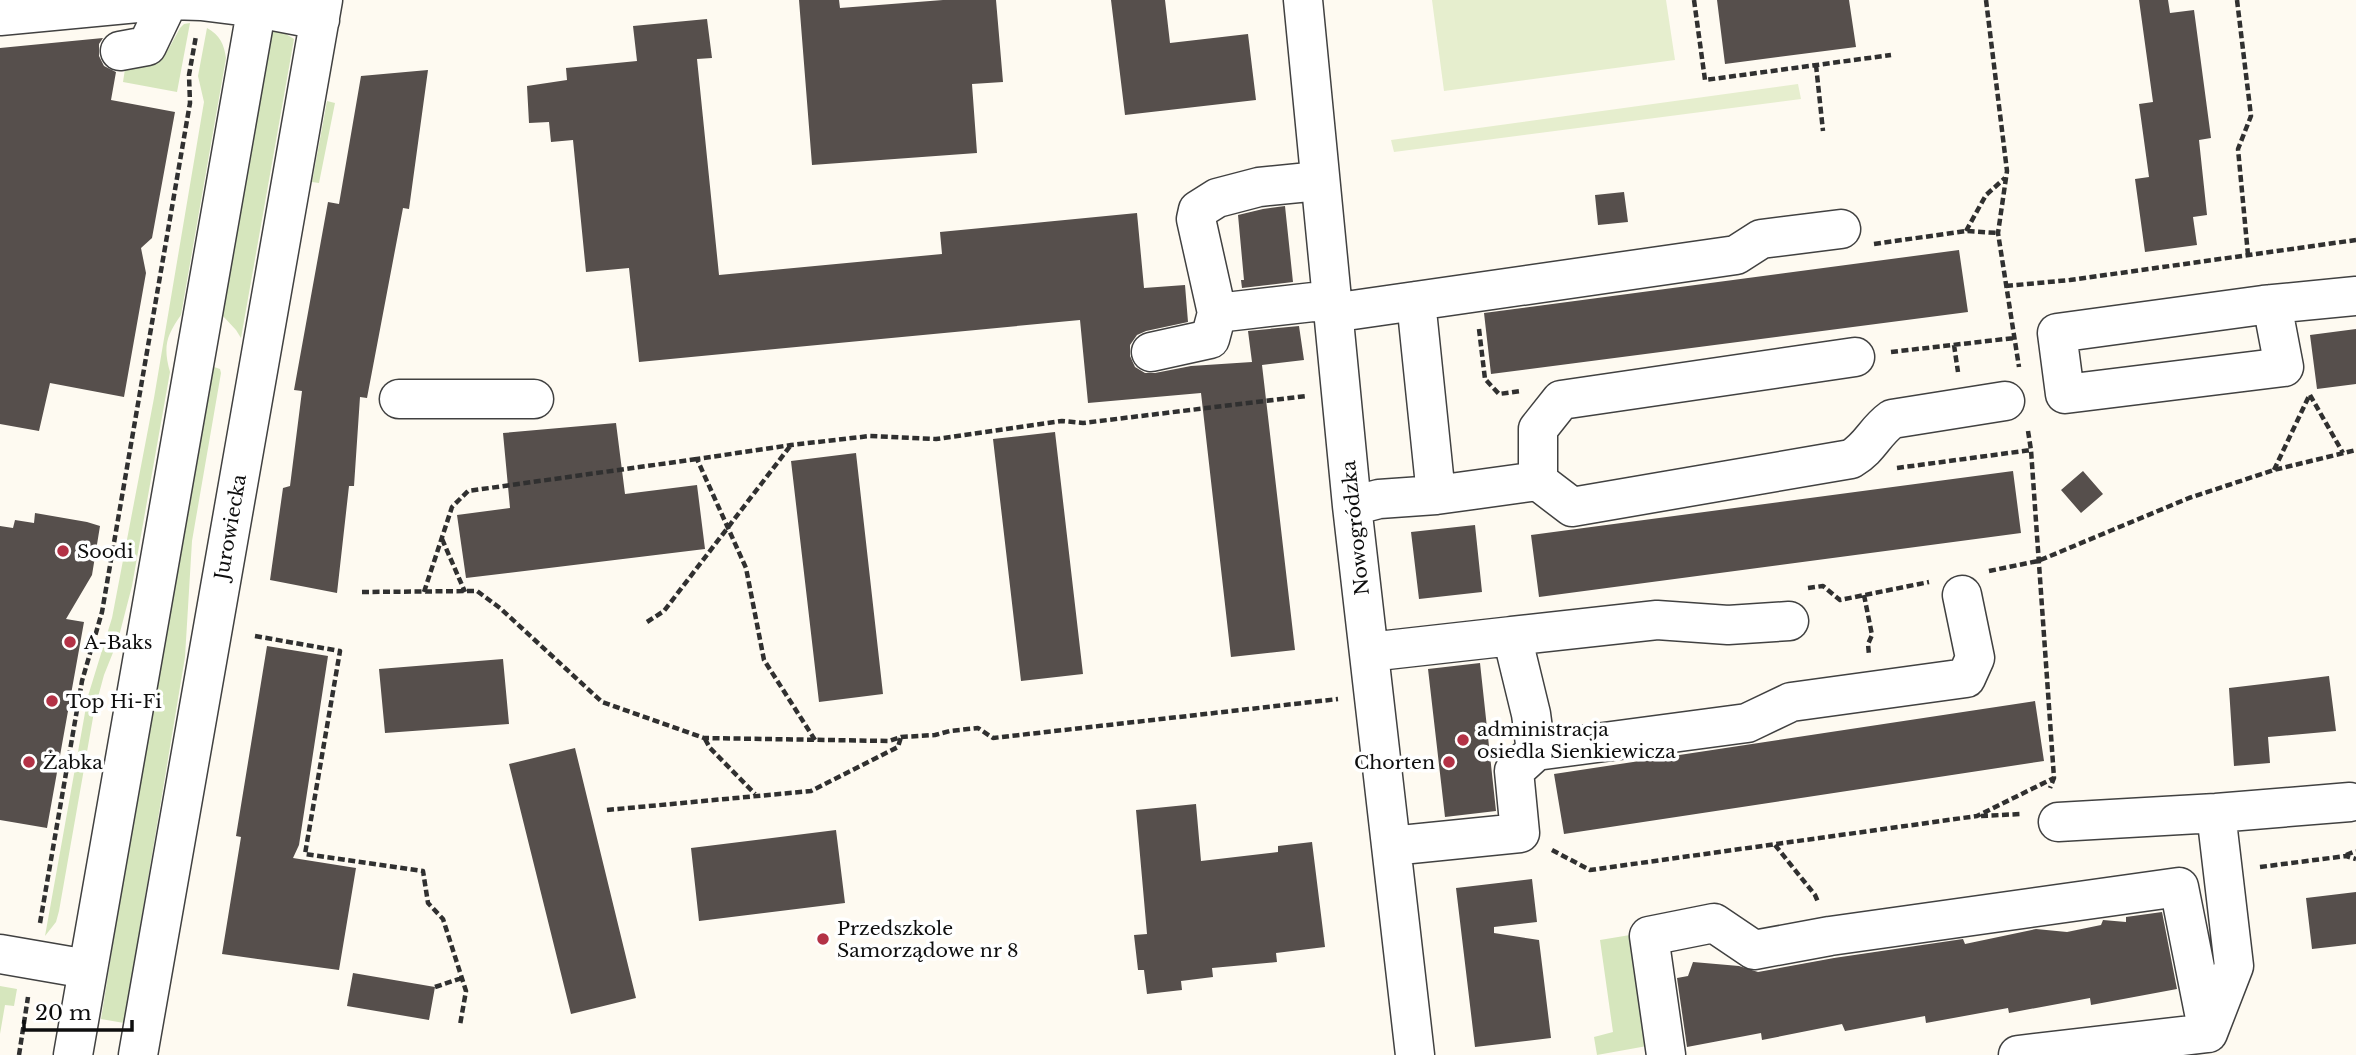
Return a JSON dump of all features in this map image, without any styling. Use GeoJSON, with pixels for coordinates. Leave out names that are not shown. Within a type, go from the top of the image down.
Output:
{"type":"FeatureCollection","features":[{"type":"Feature","properties":{"kind":"street","name":"Nowogródzka"},"geometry":{"type":"LineString","coordinates":[[1303,0],[1352,506],[1415,1055]]}},
{"type":"Feature","properties":{"kind":"street"},"geometry":{"type":"LineString","coordinates":[[120,51],[146,46],[185,1]]}},
{"type":"Feature","properties":{"kind":"street"},"geometry":{"type":"LineString","coordinates":[[0,16],[185,1],[321,10]]}},
{"type":"Feature","properties":{"kind":"street"},"geometry":{"type":"LineString","coordinates":[[73,1055],[257,4]]}},
{"type":"Feature","properties":{"kind":"street","name":"Jurowiecka"},"geometry":{"type":"LineString","coordinates":[[138,1055],[321,10]]}},
{"type":"Feature","properties":{"kind":"street"},"geometry":{"type":"LineString","coordinates":[[1151,352],[1210,339],[1217,313],[1196,219],[1198,210],[1217,198],[1259,187],[1319,181]]}},
{"type":"Feature","properties":{"kind":"street"},"geometry":{"type":"LineString","coordinates":[[1217,313],[1416,302],[1736,255],[1761,239],[1841,229]]}},
{"type":"Feature","properties":{"kind":"street"},"geometry":{"type":"LineString","coordinates":[[2272,304],[2284,367],[2064,394],[2057,333],[2272,304],[2356,296]]}},
{"type":"Feature","properties":{"kind":"street"},"geometry":{"type":"LineString","coordinates":[[1416,302],[1436,495]]}},
{"type":"Feature","properties":{"kind":"street"},"geometry":{"type":"LineString","coordinates":[[196,358],[216,349],[230,352],[257,376]]}},
{"type":"Feature","properties":{"kind":"street"},"geometry":{"type":"LineString","coordinates":[[1538,481],[1538,429],[1561,400],[1855,357]]}},
{"type":"Feature","properties":{"kind":"street"},"geometry":{"type":"LineString","coordinates":[[399,400],[534,399]]}},
{"type":"Feature","properties":{"kind":"street"},"geometry":{"type":"LineString","coordinates":[[1352,506],[1379,499],[1436,495],[1538,481],[1572,507],[1851,459],[1864,451],[1880,428],[1892,419],[2017,401]]}},
{"type":"Feature","properties":{"kind":"street"},"geometry":{"type":"LineString","coordinates":[[1391,846],[1520,833],[1514,771],[1536,751],[1747,723],[1791,702],[1966,678],[1975,658],[1962,595]]}},
{"type":"Feature","properties":{"kind":"street"},"geometry":{"type":"LineString","coordinates":[[1369,652],[1657,620],[1728,625],[1788,621]]}},
{"type":"Feature","properties":{"kind":"street"},"geometry":{"type":"LineString","coordinates":[[1511,636],[1531,714],[1536,751]]}},
{"type":"Feature","properties":{"kind":"street"},"geometry":{"type":"LineString","coordinates":[[2045,809],[2216,813],[2350,802]]}},
{"type":"Feature","properties":{"kind":"street"},"geometry":{"type":"LineString","coordinates":[[2208,1033],[2234,965],[2216,813]]}},
{"type":"Feature","properties":{"kind":"street"},"geometry":{"type":"LineString","coordinates":[[1666,1055],[1649,936],[1714,923],[1754,950],[1830,936],[2179,887],[2208,1033]]}},
{"type":"Feature","properties":{"kind":"street"},"geometry":{"type":"LineString","coordinates":[[17,957],[87,969]]}},
{"type":"Feature","properties":{"kind":"street"},"geometry":{"type":"LineString","coordinates":[[2018,1055],[2208,1033]]}},
{"type":"Feature","properties":{"kind":"path"},"geometry":{"type":"LineString","coordinates":[[1694,0],[1705,80],[1891,55]]}},
{"type":"Feature","properties":{"kind":"path"},"geometry":{"type":"LineString","coordinates":[[1590,870],[2045,809],[2054,778],[2032,450],[2017,401],[2014,338],[1998,233],[2006,177],[1986,0]]}},
{"type":"Feature","properties":{"kind":"path"},"geometry":{"type":"LineString","coordinates":[[2237,0],[2251,116],[2238,149],[2248,256]]}},
{"type":"Feature","properties":{"kind":"path"},"geometry":{"type":"LineString","coordinates":[[19,1055],[17,957],[82,681],[102,612],[190,103],[185,1]]}},
{"type":"Feature","properties":{"kind":"path"},"geometry":{"type":"LineString","coordinates":[[1816,65],[1823,131]]}},
{"type":"Feature","properties":{"kind":"path"},"geometry":{"type":"LineString","coordinates":[[1966,231],[1986,195],[2006,177]]}},
{"type":"Feature","properties":{"kind":"path"},"geometry":{"type":"LineString","coordinates":[[1841,229],[1842,248],[1966,231],[1998,233]]}},
{"type":"Feature","properties":{"kind":"path"},"geometry":{"type":"LineString","coordinates":[[2006,286],[2070,280],[2356,240]]}},
{"type":"Feature","properties":{"kind":"path"},"geometry":{"type":"LineString","coordinates":[[1478,316],[1485,379],[1499,394],[1545,387],[1561,400]]}},
{"type":"Feature","properties":{"kind":"path"},"geometry":{"type":"LineString","coordinates":[[1855,357],[2014,338]]}},
{"type":"Feature","properties":{"kind":"path"},"geometry":{"type":"LineString","coordinates":[[2309,395],[2343,453]]}},
{"type":"Feature","properties":{"kind":"path"},"geometry":{"type":"LineString","coordinates":[[424,592],[452,508],[468,491],[791,444],[870,436],[936,439],[1062,421],[1083,423],[1310,396]]}},
{"type":"Feature","properties":{"kind":"path"},"geometry":{"type":"LineString","coordinates":[[648,622],[664,611],[791,444]]}},
{"type":"Feature","properties":{"kind":"path"},"geometry":{"type":"LineString","coordinates":[[1851,459],[1865,472],[2032,450]]}},
{"type":"Feature","properties":{"kind":"path"},"geometry":{"type":"LineString","coordinates":[[2038,561],[2189,498],[2274,470],[2356,450]]}},
{"type":"Feature","properties":{"kind":"path"},"geometry":{"type":"LineString","coordinates":[[697,459],[746,568],[764,660],[816,740]]}},
{"type":"Feature","properties":{"kind":"path"},"geometry":{"type":"LineString","coordinates":[[442,538],[465,592]]}},
{"type":"Feature","properties":{"kind":"path"},"geometry":{"type":"LineString","coordinates":[[362,592],[477,591],[500,608],[602,702],[704,738],[890,741],[901,737],[978,728],[993,738],[1344,699]]}},
{"type":"Feature","properties":{"kind":"path"},"geometry":{"type":"LineString","coordinates":[[1864,595],[1872,635],[1868,644],[1873,691]]}},
{"type":"Feature","properties":{"kind":"path"},"geometry":{"type":"LineString","coordinates":[[256,636],[340,651],[305,853],[423,871],[428,903],[443,919],[466,991],[460,1024]]}},
{"type":"Feature","properties":{"kind":"path"},"geometry":{"type":"LineString","coordinates":[[607,810],[811,790],[898,747],[901,737]]}},
{"type":"Feature","properties":{"kind":"path"},"geometry":{"type":"LineString","coordinates":[[704,738],[710,748],[756,795]]}},
{"type":"Feature","properties":{"kind":"path"},"geometry":{"type":"LineString","coordinates":[[1977,816],[2054,778]]}},
{"type":"Feature","properties":{"kind":"path"},"geometry":{"type":"LineString","coordinates":[[1774,844],[1815,895],[1830,936]]}},
{"type":"Feature","properties":{"kind":"path"},"geometry":{"type":"LineString","coordinates":[[2224,872],[2346,856],[2356,851]]}},
{"type":"Feature","properties":{"kind":"path"},"geometry":{"type":"LineString","coordinates":[[2346,856],[2356,859]]}},
{"type":"Feature","properties":{"kind":"path"},"geometry":{"type":"LineString","coordinates":[[435,987],[462,978]]}},
{"type":"Feature","properties":{"kind":"green space"},"geometry":{"type":"Polygon","coordinates":[[[1432,0],[1666,0],[1675,60],[1444,91],[1432,0]]]}},
{"type":"Feature","properties":{"kind":"green space"},"geometry":{"type":"Polygon","coordinates":[[[190,23],[177,92],[123,82],[125,69],[155,63],[165,54],[180,28],[190,23]]]}},
{"type":"Feature","properties":{"kind":"green space"},"geometry":{"type":"Polygon","coordinates":[[[277,24],[294,39],[241,338],[222,315],[273,25],[277,24]]]}},
{"type":"Feature","properties":{"kind":"green space"},"geometry":{"type":"Polygon","coordinates":[[[207,28],[221,40],[226,58],[181,315],[167,342],[170,372],[132,586],[118,640],[104,675],[94,712],[59,911],[56,922],[45,936],[88,696],[112,618],[154,398],[204,102],[198,76],[207,28]]]}},
{"type":"Feature","properties":{"kind":"green space"},"geometry":{"type":"Polygon","coordinates":[[[1798,84],[1801,99],[1394,152],[1391,140],[1798,84]]]}},
{"type":"Feature","properties":{"kind":"green space"},"geometry":{"type":"Polygon","coordinates":[[[327,101],[335,103],[319,183],[312,182],[327,101]]]}},
{"type":"Feature","properties":{"kind":"green space"},"geometry":{"type":"Polygon","coordinates":[[[214,367],[220,369],[221,373],[192,541],[185,657],[124,1023],[101,1019],[214,367]]]}},
{"type":"Feature","properties":{"kind":"green space"},"geometry":{"type":"Polygon","coordinates":[[[1630,935],[1647,1046],[1597,1055],[1594,1037],[1613,1032],[1600,940],[1630,935]]]}},
{"type":"Feature","properties":{"kind":"green space"},"geometry":{"type":"Polygon","coordinates":[[[0,986],[17,989],[14,1006],[5,1005],[0,1034],[0,986]]]}},
{"type":"Feature","properties":{"kind":"building"},"geometry":{"type":"Polygon","coordinates":[[[799,0],[839,0],[840,8],[943,0],[996,0],[1003,82],[972,84],[977,153],[812,165],[799,0]]]}},
{"type":"Feature","properties":{"kind":"building"},"geometry":{"type":"Polygon","coordinates":[[[1111,0],[1165,0],[1170,43],[1248,34],[1256,100],[1125,115],[1111,0]]]}},
{"type":"Feature","properties":{"kind":"building"},"geometry":{"type":"Polygon","coordinates":[[[1717,0],[1849,0],[1856,47],[1725,64],[1717,0]]]}},
{"type":"Feature","properties":{"kind":"building"},"geometry":{"type":"Polygon","coordinates":[[[2139,0],[2168,0],[2170,13],[2194,10],[2211,138],[2199,140],[2207,215],[2193,217],[2197,245],[2145,252],[2135,179],[2149,177],[2139,104],[2153,102],[2139,0]]]}},
{"type":"Feature","properties":{"kind":"building"},"geometry":{"type":"Polygon","coordinates":[[[707,19],[712,58],[697,59],[719,275],[942,254],[940,232],[1137,213],[1144,288],[1185,285],[1188,322],[1137,335],[1130,345],[1130,356],[1135,367],[1145,373],[1155,373],[1191,366],[1252,362],[1248,331],[1299,326],[1304,360],[1262,365],[1295,650],[1231,657],[1201,393],[1088,403],[1080,320],[639,362],[629,268],[586,272],[573,140],[551,142],[549,122],[529,123],[527,86],[567,80],[566,68],[637,61],[633,26],[707,19]]]}},
{"type":"Feature","properties":{"kind":"building"},"geometry":{"type":"Polygon","coordinates":[[[103,38],[99,44],[99,56],[104,66],[116,72],[111,100],[175,112],[152,238],[141,248],[146,273],[124,397],[50,383],[39,431],[0,424],[0,48],[103,38]]]}},
{"type":"Feature","properties":{"kind":"building"},"geometry":{"type":"Polygon","coordinates":[[[428,70],[409,209],[403,208],[367,398],[360,397],[354,486],[349,486],[337,593],[270,580],[283,488],[290,486],[302,391],[294,390],[328,202],[339,204],[361,76],[428,70]]]}},
{"type":"Feature","properties":{"kind":"building"},"geometry":{"type":"Polygon","coordinates":[[[1624,192],[1628,222],[1598,225],[1595,195],[1624,192]]]}},
{"type":"Feature","properties":{"kind":"building"},"geometry":{"type":"Polygon","coordinates":[[[1285,206],[1293,282],[1242,288],[1241,280],[1244,280],[1238,215],[1285,206]]]}},
{"type":"Feature","properties":{"kind":"building"},"geometry":{"type":"Polygon","coordinates":[[[1959,250],[1968,312],[1491,374],[1484,313],[1959,250]]]}},
{"type":"Feature","properties":{"kind":"building"},"geometry":{"type":"Polygon","coordinates":[[[2356,329],[2356,384],[2317,389],[2310,335],[2356,329]]]}},
{"type":"Feature","properties":{"kind":"building"},"geometry":{"type":"Polygon","coordinates":[[[616,423],[625,494],[697,485],[705,549],[466,578],[457,515],[510,508],[503,433],[616,423]]]}},
{"type":"Feature","properties":{"kind":"building"},"geometry":{"type":"Polygon","coordinates":[[[1055,432],[1083,674],[1021,681],[993,439],[1055,432]]]}},
{"type":"Feature","properties":{"kind":"building"},"geometry":{"type":"Polygon","coordinates":[[[856,453],[883,694],[819,702],[791,461],[856,453]]]}},
{"type":"Feature","properties":{"kind":"building"},"geometry":{"type":"Polygon","coordinates":[[[2013,471],[2021,533],[1539,597],[1531,535],[2013,471]]]}},
{"type":"Feature","properties":{"kind":"building"},"geometry":{"type":"Polygon","coordinates":[[[2083,471],[2103,494],[2081,513],[2061,490],[2083,471]]]}},
{"type":"Feature","properties":{"kind":"building"},"geometry":{"type":"Polygon","coordinates":[[[35,513],[100,526],[92,575],[66,619],[84,622],[47,828],[0,820],[0,526],[13,528],[15,520],[34,523],[35,513]]]}},
{"type":"Feature","properties":{"kind":"building"},"geometry":{"type":"Polygon","coordinates":[[[1475,525],[1482,592],[1419,599],[1411,532],[1475,525]]]}},
{"type":"Feature","properties":{"kind":"building"},"geometry":{"type":"Polygon","coordinates":[[[267,646],[328,656],[299,845],[293,858],[356,868],[339,970],[222,954],[241,837],[236,836],[267,646]]]}},
{"type":"Feature","properties":{"kind":"building"},"geometry":{"type":"Polygon","coordinates":[[[503,659],[509,724],[385,733],[379,669],[503,659]]]}},
{"type":"Feature","properties":{"kind":"building","name":"administracja osiedla Sienkiewicza"},"geometry":{"type":"Polygon","coordinates":[[[1480,663],[1496,811],[1445,817],[1428,669],[1480,663]]]}},
{"type":"Feature","properties":{"kind":"building"},"geometry":{"type":"Polygon","coordinates":[[[2329,676],[2336,731],[2268,737],[2270,763],[2234,766],[2229,688],[2329,676]]]}},
{"type":"Feature","properties":{"kind":"building"},"geometry":{"type":"Polygon","coordinates":[[[2035,701],[2044,761],[1564,834],[1554,774],[2035,701]]]}},
{"type":"Feature","properties":{"kind":"building"},"geometry":{"type":"Polygon","coordinates":[[[575,748],[636,998],[571,1014],[509,764],[575,748]]]}},
{"type":"Feature","properties":{"kind":"building"},"geometry":{"type":"Polygon","coordinates":[[[1196,804],[1201,861],[1278,852],[1278,846],[1312,842],[1325,947],[1276,953],[1277,962],[1212,968],[1213,977],[1181,981],[1182,990],[1147,994],[1144,970],[1138,970],[1134,935],[1147,934],[1136,810],[1196,804]]]}},
{"type":"Feature","properties":{"kind":"building"},"geometry":{"type":"Polygon","coordinates":[[[836,830],[845,903],[699,921],[691,848],[836,830]]]}},
{"type":"Feature","properties":{"kind":"building"},"geometry":{"type":"Polygon","coordinates":[[[1532,879],[1537,922],[1494,927],[1494,933],[1539,940],[1551,1038],[1475,1047],[1456,888],[1532,879]]]}},
{"type":"Feature","properties":{"kind":"building"},"geometry":{"type":"Polygon","coordinates":[[[2356,892],[2356,944],[2312,949],[2306,898],[2356,892]]]}},
{"type":"Feature","properties":{"kind":"building"},"geometry":{"type":"Polygon","coordinates":[[[2162,912],[2177,989],[2091,1005],[2090,998],[2009,1013],[2008,1008],[1926,1023],[1925,1016],[1845,1031],[1842,1024],[1762,1040],[1761,1033],[1687,1047],[1677,978],[1688,976],[1693,962],[1739,966],[1758,972],[1963,939],[1965,944],[2036,929],[2067,932],[2101,925],[2103,920],[2126,922],[2126,917],[2162,912]]]}},
{"type":"Feature","properties":{"kind":"building"},"geometry":{"type":"Polygon","coordinates":[[[353,973],[435,987],[429,1020],[347,1006],[353,973]]]}},
{"type":"Feature","properties":{"kind":"place","name":"Soodi"},"geometry":{"type":"Point","coordinates":[63,551]}},
{"type":"Feature","properties":{"kind":"place","name":"A-Baks"},"geometry":{"type":"Point","coordinates":[70,642]}},
{"type":"Feature","properties":{"kind":"place","name":"Top Hi-Fi"},"geometry":{"type":"Point","coordinates":[52,701]}},
{"type":"Feature","properties":{"kind":"place","name":"administracja osiedla Sienkiewicza"},"geometry":{"type":"Point","coordinates":[1463,740]}},
{"type":"Feature","properties":{"kind":"place","name":"Żabka"},"geometry":{"type":"Point","coordinates":[29,762]}},
{"type":"Feature","properties":{"kind":"place","name":"Chorten"},"geometry":{"type":"Point","coordinates":[1449,762]}},
{"type":"Feature","properties":{"kind":"place","name":"Przedszkole Samorządowe nr 8"},"geometry":{"type":"Point","coordinates":[823,939]}}]}
